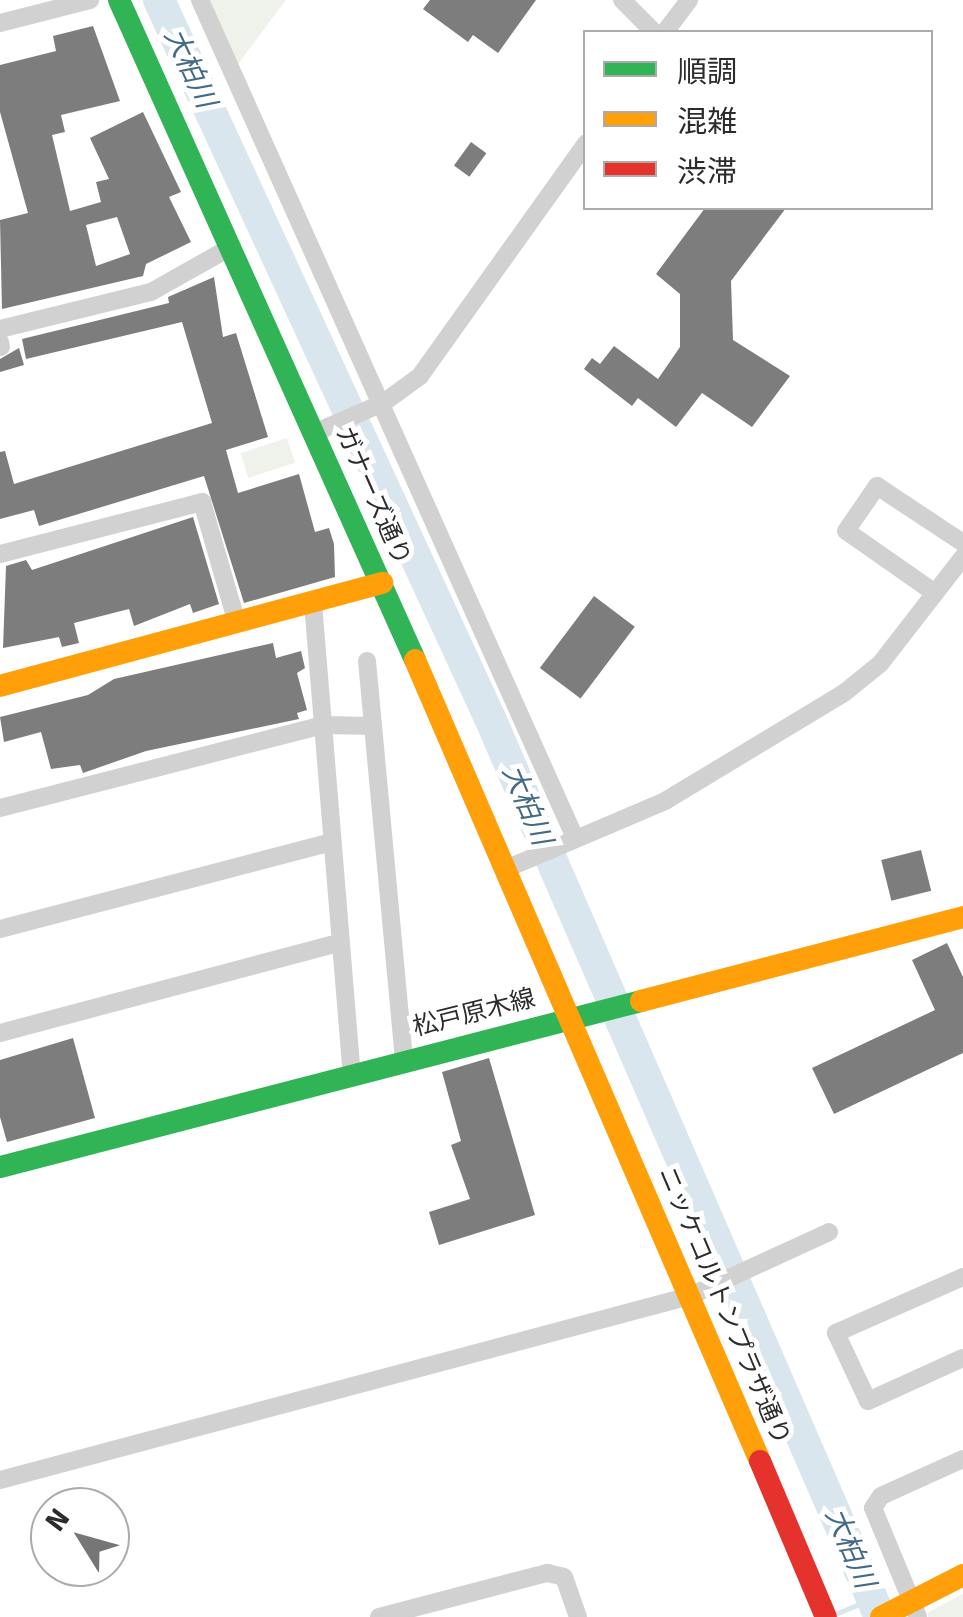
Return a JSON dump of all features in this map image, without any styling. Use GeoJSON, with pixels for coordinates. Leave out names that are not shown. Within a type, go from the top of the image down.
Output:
{"type":"FeatureCollection","features":[{"type":"Feature","properties":{"kind":"street"},"geometry":{"type":"LineString","coordinates":[[0,24],[90,0]]}},
{"type":"Feature","properties":{"kind":"street","name":"ガナーズ通り"},"geometry":{"type":"LineString","coordinates":[[118,0],[508,868],[581,1014]]}},
{"type":"Feature","properties":{"kind":"street"},"geometry":{"type":"LineString","coordinates":[[200,0],[575,838]]}},
{"type":"Feature","properties":{"kind":"street"},"geometry":{"type":"LineString","coordinates":[[622,0],[652,30]]}},
{"type":"Feature","properties":{"kind":"street"},"geometry":{"type":"LineString","coordinates":[[666,30],[689,0]]}},
{"type":"Feature","properties":{"kind":"street"},"geometry":{"type":"LineString","coordinates":[[314,433],[383,403],[420,376],[583,147]]}},
{"type":"Feature","properties":{"kind":"street"},"geometry":{"type":"LineString","coordinates":[[0,329],[151,292],[231,247]]}},
{"type":"Feature","properties":{"kind":"street"},"geometry":{"type":"LineString","coordinates":[[935,594],[846,531],[877,486],[963,543]]}},
{"type":"Feature","properties":{"kind":"street"},"geometry":{"type":"LineString","coordinates":[[0,554],[202,502],[236,623]]}},
{"type":"Feature","properties":{"kind":"street"},"geometry":{"type":"LineString","coordinates":[[508,868],[665,801],[844,693],[880,664],[963,557]]}},
{"type":"Feature","properties":{"kind":"street"},"geometry":{"type":"LineString","coordinates":[[0,686],[382,584]]}},
{"type":"Feature","properties":{"kind":"street"},"geometry":{"type":"LineString","coordinates":[[314,603],[338,943],[352,1072]]}},
{"type":"Feature","properties":{"kind":"street"},"geometry":{"type":"LineString","coordinates":[[367,661],[404,1060]]}},
{"type":"Feature","properties":{"kind":"street"},"geometry":{"type":"LineString","coordinates":[[0,808],[324,725],[373,726]]}},
{"type":"Feature","properties":{"kind":"street"},"geometry":{"type":"LineString","coordinates":[[0,929],[332,842]]}},
{"type":"Feature","properties":{"kind":"street","name":"松戸原木線"},"geometry":{"type":"LineString","coordinates":[[0,1167],[637,999],[961,921]]}},
{"type":"Feature","properties":{"kind":"street"},"geometry":{"type":"LineString","coordinates":[[0,1033],[338,943]]}},
{"type":"Feature","properties":{"kind":"street","name":"ニッケコルトンプラザ通り"},"geometry":{"type":"LineString","coordinates":[[581,1014],[701,1293],[826,1617]]}},
{"type":"Feature","properties":{"kind":"street"},"geometry":{"type":"LineString","coordinates":[[0,1480],[701,1293],[829,1232]]}},
{"type":"Feature","properties":{"kind":"street"},"geometry":{"type":"LineString","coordinates":[[963,1277],[836,1333],[868,1400],[963,1358]]}},
{"type":"Feature","properties":{"kind":"street"},"geometry":{"type":"LineString","coordinates":[[911,1608],[872,1516],[874,1503],[963,1459]]}},
{"type":"Feature","properties":{"kind":"street"},"geometry":{"type":"LineString","coordinates":[[378,1617],[547,1574],[564,1577],[578,1617]]}},
{"type":"Feature","properties":{"kind":"street"},"geometry":{"type":"LineString","coordinates":[[880,1617],[911,1608],[963,1575]]}},
{"type":"Feature","properties":{"kind":"shaded area"},"geometry":{"type":"Polygon","coordinates":[[[205,0],[286,0],[238,64],[205,0]]]}},
{"type":"Feature","properties":{"kind":"shaded area"},"geometry":{"type":"Polygon","coordinates":[[[287,438],[295,463],[248,478],[240,453],[287,438]]]}},
{"type":"Feature","properties":{"kind":"shaded area"},"geometry":{"type":"Polygon","coordinates":[[[963,1594],[963,1617],[928,1617],[927,1613],[963,1594]]]}},
{"type":"Feature","properties":{"kind":"building"},"geometry":{"type":"Polygon","coordinates":[[[430,0],[536,0],[498,53],[473,35],[468,42],[423,9],[430,0]]]}},
{"type":"Feature","properties":{"kind":"building"},"geometry":{"type":"Polygon","coordinates":[[[93,26],[120,101],[61,115],[65,132],[52,135],[70,211],[101,202],[96,182],[109,179],[90,138],[143,112],[181,192],[169,197],[191,242],[146,264],[143,276],[2,309],[0,220],[28,213],[0,112],[0,65],[56,51],[53,36],[93,26]],[[117,217],[86,225],[96,266],[130,254],[117,217]]]}},
{"type":"Feature","properties":{"kind":"building"},"geometry":{"type":"Polygon","coordinates":[[[471,142],[486,153],[469,177],[454,165],[471,142]]]}},
{"type":"Feature","properties":{"kind":"building"},"geometry":{"type":"Polygon","coordinates":[[[704,210],[784,210],[731,281],[733,340],[790,376],[752,427],[702,393],[676,427],[638,398],[632,406],[584,369],[592,358],[600,364],[614,346],[658,379],[680,347],[680,294],[656,274],[704,210]]]}},
{"type":"Feature","properties":{"kind":"building"},"geometry":{"type":"Polygon","coordinates":[[[214,277],[223,337],[236,333],[268,437],[226,450],[238,493],[299,474],[315,532],[329,528],[334,544],[335,577],[244,603],[204,476],[39,526],[34,510],[0,519],[0,452],[5,451],[14,484],[212,423],[182,322],[26,359],[22,339],[169,303],[168,297],[214,277]]]}},
{"type":"Feature","properties":{"kind":"building"},"geometry":{"type":"Polygon","coordinates":[[[19,348],[24,365],[0,372],[0,359],[19,348]]]}},
{"type":"Feature","properties":{"kind":"building"},"geometry":{"type":"Polygon","coordinates":[[[193,517],[219,604],[193,613],[190,604],[134,626],[129,609],[74,623],[79,643],[62,647],[59,637],[3,648],[6,566],[26,560],[32,570],[193,517]]]}},
{"type":"Feature","properties":{"kind":"building"},"geometry":{"type":"Polygon","coordinates":[[[594,596],[635,627],[581,699],[540,668],[594,596]]]}},
{"type":"Feature","properties":{"kind":"building"},"geometry":{"type":"Polygon","coordinates":[[[273,643],[276,658],[301,651],[305,668],[297,673],[307,710],[297,713],[299,719],[146,751],[83,773],[80,765],[51,769],[41,732],[4,742],[0,717],[88,695],[114,679],[273,643]]]}},
{"type":"Feature","properties":{"kind":"building"},"geometry":{"type":"Polygon","coordinates":[[[921,850],[931,891],[891,901],[881,860],[921,850]]]}},
{"type":"Feature","properties":{"kind":"building"},"geometry":{"type":"Polygon","coordinates":[[[947,943],[963,977],[963,1053],[834,1114],[812,1068],[935,1010],[912,960],[947,943]]]}},
{"type":"Feature","properties":{"kind":"building"},"geometry":{"type":"Polygon","coordinates":[[[73,1038],[95,1118],[7,1142],[0,1117],[0,1060],[73,1038]]]}},
{"type":"Feature","properties":{"kind":"building"},"geometry":{"type":"Polygon","coordinates":[[[489,1058],[535,1215],[439,1245],[429,1212],[470,1199],[451,1145],[461,1141],[442,1072],[489,1058]]]}},
{"type":"Feature","properties":{"kind":"waterway","name":"大柏川"},"geometry":{"type":"LineString","coordinates":[[159,0],[489,716],[880,1617]]}},
{"type":"Feature","properties":{"kind":"waterway"},"geometry":{"type":"LineString","coordinates":[[835,1614],[874,1598]]}},
{"type":"Feature","properties":{"kind":"traffic: fast"},"geometry":{"type":"LineString","coordinates":[[119,0],[415,660]]}},
{"type":"Feature","properties":{"kind":"traffic: fast"},"geometry":{"type":"LineString","coordinates":[[0,1167],[641,1001]]}},
{"type":"Feature","properties":{"kind":"traffic: slow"},"geometry":{"type":"LineString","coordinates":[[0,686],[382,583]]}},
{"type":"Feature","properties":{"kind":"traffic: slow"},"geometry":{"type":"LineString","coordinates":[[415,660],[760,1461]]}},
{"type":"Feature","properties":{"kind":"traffic: slow"},"geometry":{"type":"LineString","coordinates":[[641,1001],[963,917]]}},
{"type":"Feature","properties":{"kind":"traffic: slow"},"geometry":{"type":"LineString","coordinates":[[881,1617],[963,1575]]}},
{"type":"Feature","properties":{"kind":"traffic: jam"},"geometry":{"type":"LineString","coordinates":[[760,1461],[826,1617]]}}]}
